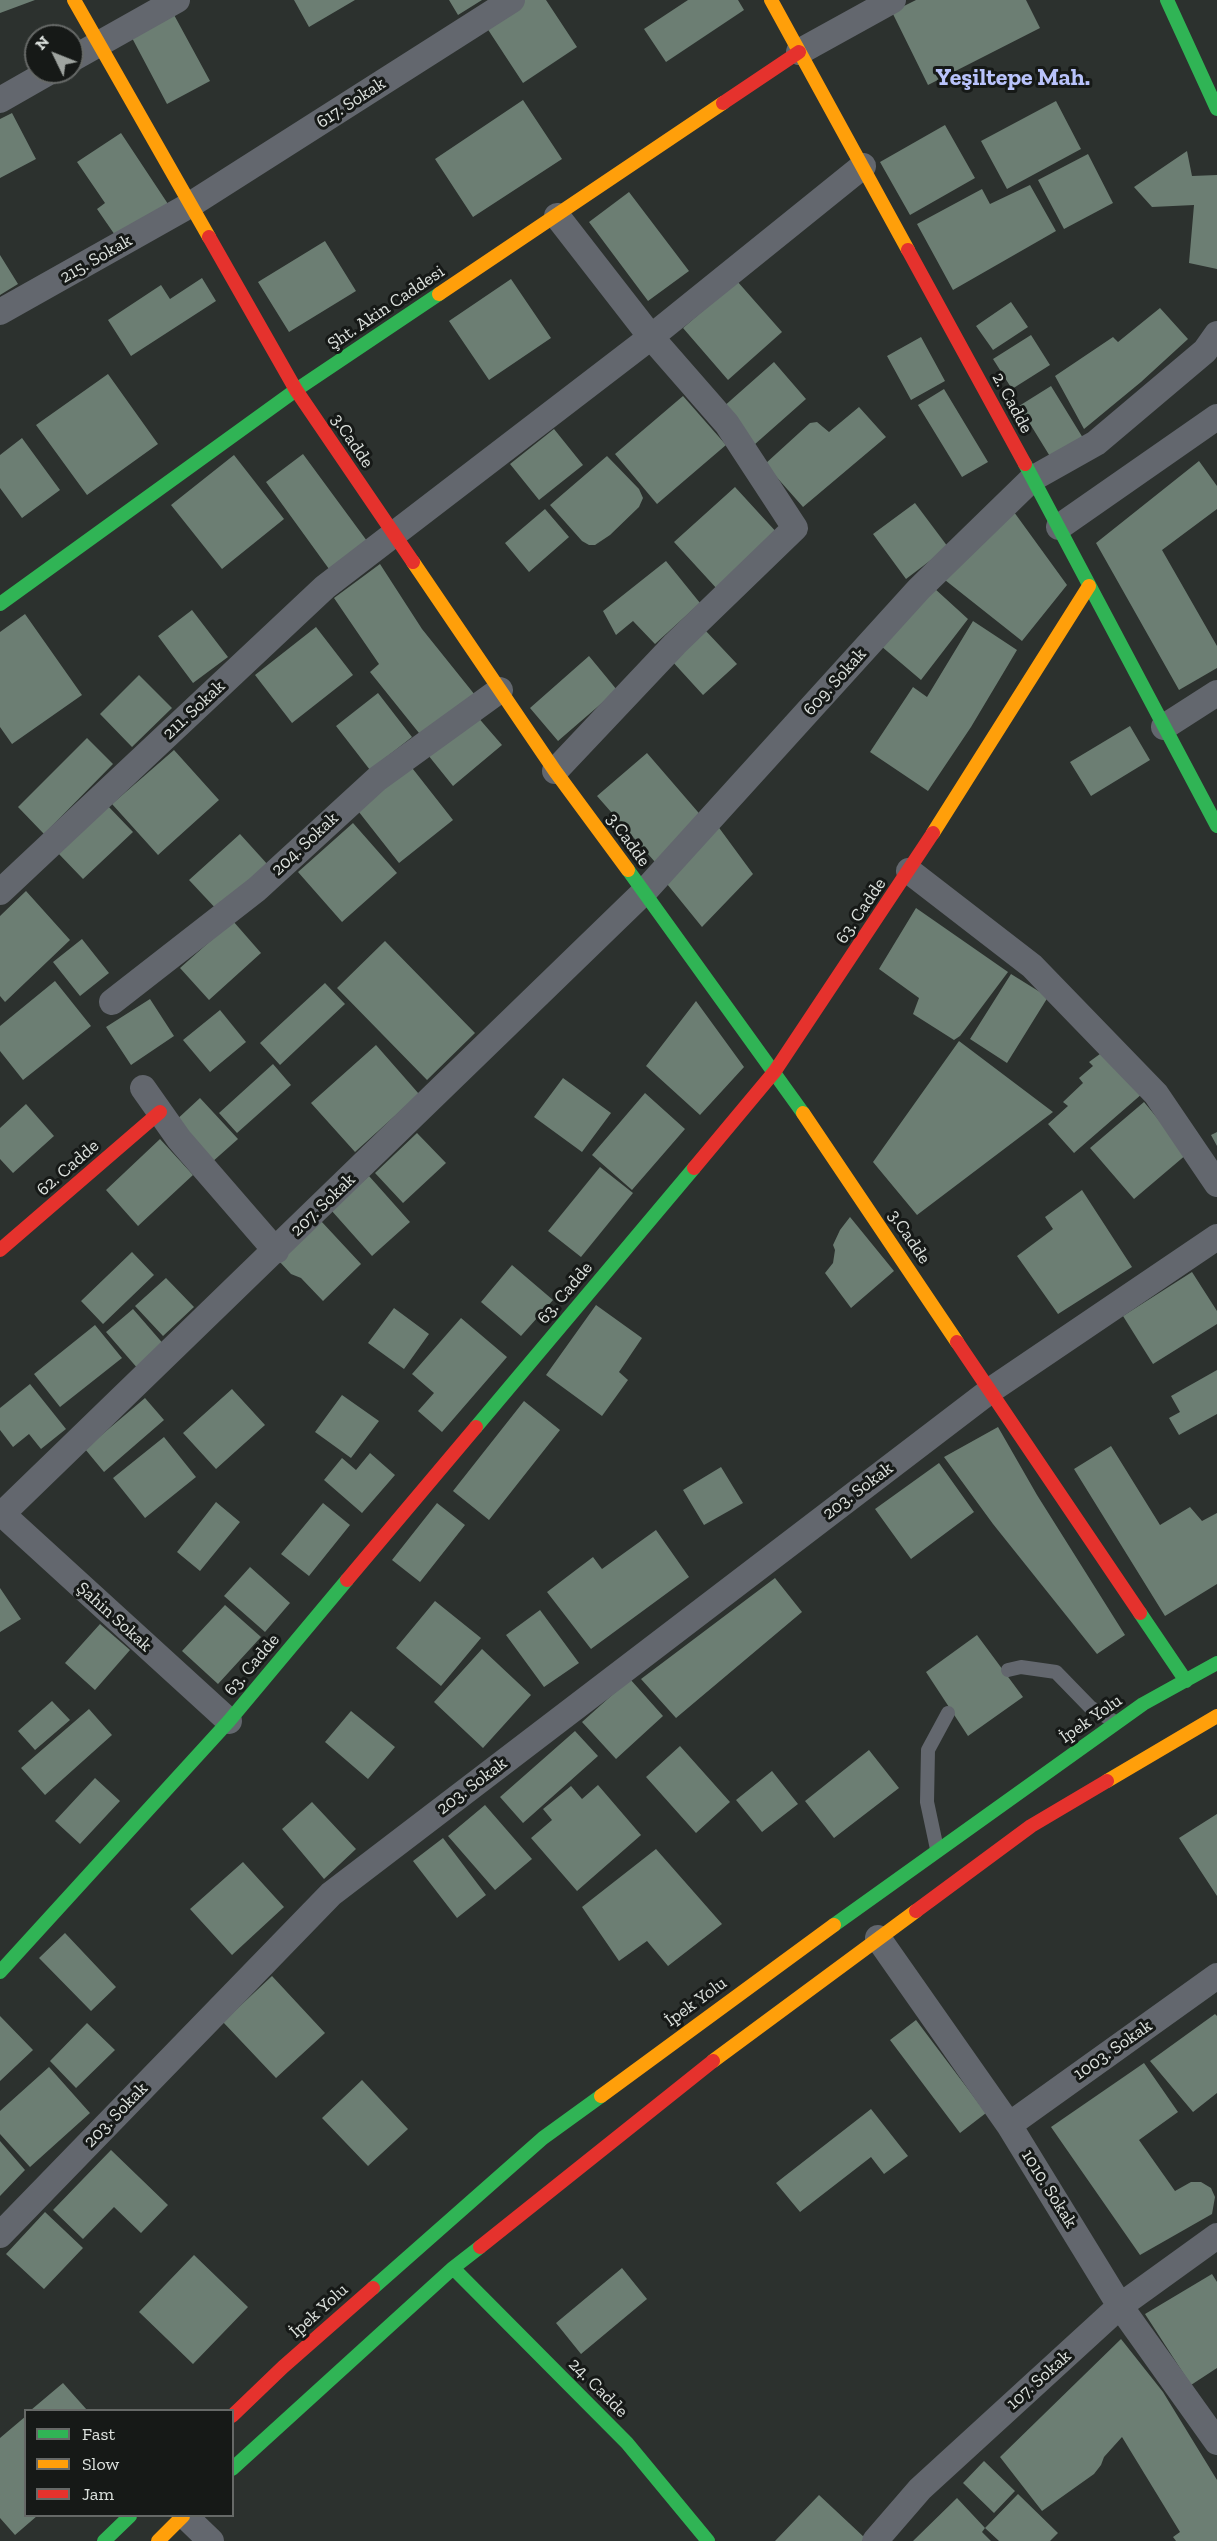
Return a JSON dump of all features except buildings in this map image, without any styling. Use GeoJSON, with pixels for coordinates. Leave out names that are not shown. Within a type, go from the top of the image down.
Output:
{"type":"FeatureCollection","features":[{"type":"Feature","properties":{"kind":"main road","name":"3.Cadde"},"geometry":{"type":"LineString","coordinates":[[74,0],[296,390],[555,771],[775,1071],[1186,1681]]}},
{"type":"Feature","properties":{"kind":"main road","name":"2. Cadde"},"geometry":{"type":"LineString","coordinates":[[771,0],[1059,527],[1217,826]]}},
{"type":"Feature","properties":{"kind":"main road"},"geometry":{"type":"LineString","coordinates":[[1167,0],[1217,109]]}},
{"type":"Feature","properties":{"kind":"main road","name":"Şht. Akin Caddesi"},"geometry":{"type":"LineString","coordinates":[[0,604],[296,390],[799,52]]}},
{"type":"Feature","properties":{"kind":"main road","name":"63. Cadde"},"geometry":{"type":"LineString","coordinates":[[0,1972],[229,1721],[775,1071],[909,870],[1089,586]]}},
{"type":"Feature","properties":{"kind":"main road","name":"62. Cadde"},"geometry":{"type":"LineString","coordinates":[[0,1250],[160,1112]]}},
{"type":"Feature","properties":{"kind":"main road","name":"İpek Yolu"},"geometry":{"type":"LineString","coordinates":[[234,2414],[283,2367],[543,2138],[938,1849],[1143,1704],[1217,1664]]}},
{"type":"Feature","properties":{"kind":"main road"},"geometry":{"type":"LineString","coordinates":[[234,2467],[453,2268],[740,2040],[1031,1826],[1217,1716]]}},
{"type":"Feature","properties":{"kind":"main road","name":"24. Cadde"},"geometry":{"type":"LineString","coordinates":[[453,2268],[627,2444],[708,2541]]}},
{"type":"Feature","properties":{"kind":"main road"},"geometry":{"type":"LineString","coordinates":[[104,2541],[129,2517]]}},
{"type":"Feature","properties":{"kind":"main road"},"geometry":{"type":"LineString","coordinates":[[158,2541],[183,2517]]}},
{"type":"Feature","properties":{"kind":"street"},"geometry":{"type":"LineString","coordinates":[[84,52],[177,0]]}},
{"type":"Feature","properties":{"kind":"street","name":"617. Sokak"},"geometry":{"type":"LineString","coordinates":[[190,205],[512,0]]}},
{"type":"Feature","properties":{"kind":"street"},"geometry":{"type":"LineString","coordinates":[[799,52],[893,0]]}},
{"type":"Feature","properties":{"kind":"street"},"geometry":{"type":"LineString","coordinates":[[0,100],[28,84]]}},
{"type":"Feature","properties":{"kind":"street","name":"211. Sokak"},"geometry":{"type":"LineString","coordinates":[[0,892],[325,587],[651,337],[863,166]]}},
{"type":"Feature","properties":{"kind":"street","name":"215. Sokak"},"geometry":{"type":"LineString","coordinates":[[0,312],[190,205]]}},
{"type":"Feature","properties":{"kind":"street"},"geometry":{"type":"LineString","coordinates":[[555,771],[675,644],[795,528],[727,424],[651,337],[557,216]]}},
{"type":"Feature","properties":{"kind":"street","name":"609. Sokak"},"geometry":{"type":"LineString","coordinates":[[644,892],[919,589],[1032,479],[1096,443],[1205,351],[1217,334]]}},
{"type":"Feature","properties":{"kind":"street"},"geometry":{"type":"LineString","coordinates":[[1059,527],[1217,417]]}},
{"type":"Feature","properties":{"kind":"street","name":"204. Sokak"},"geometry":{"type":"LineString","coordinates":[[112,1002],[257,889],[377,779],[500,690]]}},
{"type":"Feature","properties":{"kind":"street"},"geometry":{"type":"LineString","coordinates":[[1164,727],[1217,693]]}},
{"type":"Feature","properties":{"kind":"street"},"geometry":{"type":"LineString","coordinates":[[909,870],[1040,975],[1156,1094],[1217,1184]]}},
{"type":"Feature","properties":{"kind":"street","name":"207. Sokak"},"geometry":{"type":"LineString","coordinates":[[1,1514],[276,1251],[644,892]]}},
{"type":"Feature","properties":{"kind":"street"},"geometry":{"type":"LineString","coordinates":[[143,1088],[179,1139],[276,1251]]}},
{"type":"Feature","properties":{"kind":"street","name":"203. Sokak"},"geometry":{"type":"LineString","coordinates":[[0,2235],[331,1894],[991,1390],[1217,1237]]}},
{"type":"Feature","properties":{"kind":"street","name":"Şahin Sokak"},"geometry":{"type":"LineString","coordinates":[[1,1514],[229,1721]]}},
{"type":"Feature","properties":{"kind":"street","name":"1010. Sokak"},"geometry":{"type":"LineString","coordinates":[[878,1938],[1009,2125],[1120,2306],[1217,2442]]}},
{"type":"Feature","properties":{"kind":"street","name":"1003. Sokak"},"geometry":{"type":"LineString","coordinates":[[1009,2125],[1217,1976]]}},
{"type":"Feature","properties":{"kind":"street","name":"107. Sokak"},"geometry":{"type":"LineString","coordinates":[[875,2541],[920,2489],[1120,2306],[1217,2236]]}},
{"type":"Feature","properties":{"kind":"street"},"geometry":{"type":"LineString","coordinates":[[185,2517],[211,2541]]}},
{"type":"Feature","properties":{"kind":"lane"},"geometry":{"type":"LineString","coordinates":[[1008,1670],[1021,1667],[1056,1672],[1090,1707],[1117,1723]]}},
{"type":"Feature","properties":{"kind":"lane"},"geometry":{"type":"LineString","coordinates":[[938,1849],[927,1802],[928,1750],[948,1713]]}},
{"type":"Feature","properties":{"kind":"traffic: fast"},"geometry":{"type":"LineString","coordinates":[[1167,0],[1217,109]]}},
{"type":"Feature","properties":{"kind":"traffic: fast"},"geometry":{"type":"LineString","coordinates":[[0,604],[296,390],[439,294]]}},
{"type":"Feature","properties":{"kind":"traffic: fast"},"geometry":{"type":"LineString","coordinates":[[1025,464],[1217,826]]}},
{"type":"Feature","properties":{"kind":"traffic: fast"},"geometry":{"type":"LineString","coordinates":[[628,870],[803,1113]]}},
{"type":"Feature","properties":{"kind":"traffic: fast"},"geometry":{"type":"LineString","coordinates":[[476,1427],[694,1168]]}},
{"type":"Feature","properties":{"kind":"traffic: fast"},"geometry":{"type":"LineString","coordinates":[[0,1972],[229,1721],[347,1580]]}},
{"type":"Feature","properties":{"kind":"traffic: fast"},"geometry":{"type":"LineString","coordinates":[[1140,1613],[1186,1681]]}},
{"type":"Feature","properties":{"kind":"traffic: fast"},"geometry":{"type":"LineString","coordinates":[[834,1925],[1143,1704],[1217,1663]]}},
{"type":"Feature","properties":{"kind":"traffic: fast"},"geometry":{"type":"LineString","coordinates":[[373,2288],[543,2138],[601,2096]]}},
{"type":"Feature","properties":{"kind":"traffic: fast"},"geometry":{"type":"LineString","coordinates":[[234,2467],[453,2268],[480,2247]]}},
{"type":"Feature","properties":{"kind":"traffic: fast"},"geometry":{"type":"LineString","coordinates":[[453,2268],[627,2443],[708,2541]]}},
{"type":"Feature","properties":{"kind":"traffic: fast"},"geometry":{"type":"LineString","coordinates":[[104,2541],[129,2517]]}},
{"type":"Feature","properties":{"kind":"traffic: slow"},"geometry":{"type":"LineString","coordinates":[[74,0],[209,237]]}},
{"type":"Feature","properties":{"kind":"traffic: slow"},"geometry":{"type":"LineString","coordinates":[[771,0],[908,250]]}},
{"type":"Feature","properties":{"kind":"traffic: slow"},"geometry":{"type":"LineString","coordinates":[[439,294],[723,103]]}},
{"type":"Feature","properties":{"kind":"traffic: slow"},"geometry":{"type":"LineString","coordinates":[[413,562],[555,771],[628,870]]}},
{"type":"Feature","properties":{"kind":"traffic: slow"},"geometry":{"type":"LineString","coordinates":[[933,833],[1089,586]]}},
{"type":"Feature","properties":{"kind":"traffic: slow"},"geometry":{"type":"LineString","coordinates":[[803,1113],[957,1342]]}},
{"type":"Feature","properties":{"kind":"traffic: slow"},"geometry":{"type":"LineString","coordinates":[[1107,1781],[1217,1716]]}},
{"type":"Feature","properties":{"kind":"traffic: slow"},"geometry":{"type":"LineString","coordinates":[[713,2061],[916,1911]]}},
{"type":"Feature","properties":{"kind":"traffic: slow"},"geometry":{"type":"LineString","coordinates":[[601,2096],[834,1925]]}},
{"type":"Feature","properties":{"kind":"traffic: slow"},"geometry":{"type":"LineString","coordinates":[[158,2541],[182,2517]]}},
{"type":"Feature","properties":{"kind":"traffic: jam"},"geometry":{"type":"LineString","coordinates":[[723,103],[799,52]]}},
{"type":"Feature","properties":{"kind":"traffic: jam"},"geometry":{"type":"LineString","coordinates":[[209,237],[296,390],[413,562]]}},
{"type":"Feature","properties":{"kind":"traffic: jam"},"geometry":{"type":"LineString","coordinates":[[908,250],[1025,464]]}},
{"type":"Feature","properties":{"kind":"traffic: jam"},"geometry":{"type":"LineString","coordinates":[[694,1168],[775,1071],[933,833]]}},
{"type":"Feature","properties":{"kind":"traffic: jam"},"geometry":{"type":"LineString","coordinates":[[0,1250],[160,1112]]}},
{"type":"Feature","properties":{"kind":"traffic: jam"},"geometry":{"type":"LineString","coordinates":[[957,1342],[1140,1613]]}},
{"type":"Feature","properties":{"kind":"traffic: jam"},"geometry":{"type":"LineString","coordinates":[[347,1580],[476,1427]]}},
{"type":"Feature","properties":{"kind":"traffic: jam"},"geometry":{"type":"LineString","coordinates":[[916,1911],[1031,1826],[1107,1781]]}},
{"type":"Feature","properties":{"kind":"traffic: jam"},"geometry":{"type":"LineString","coordinates":[[480,2247],[713,2061]]}},
{"type":"Feature","properties":{"kind":"traffic: jam"},"geometry":{"type":"LineString","coordinates":[[234,2414],[283,2367],[373,2288]]}},
{"type":"Feature","properties":{"kind":"district","name":"Yeşiltepe Mah."},"geometry":{"type":"Point","coordinates":[1013,78]}}]}
